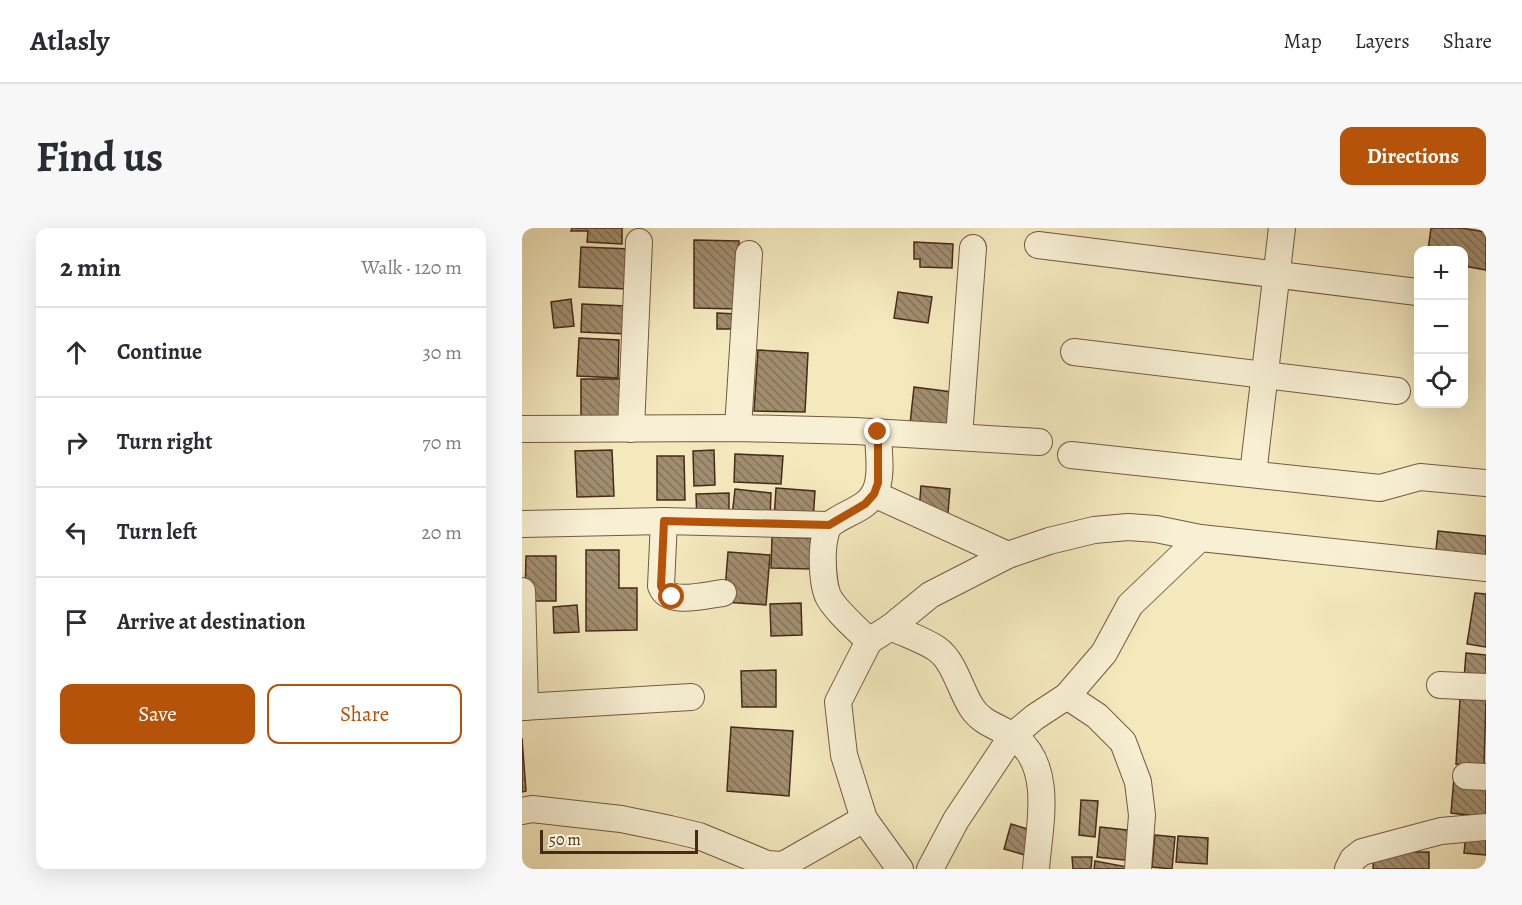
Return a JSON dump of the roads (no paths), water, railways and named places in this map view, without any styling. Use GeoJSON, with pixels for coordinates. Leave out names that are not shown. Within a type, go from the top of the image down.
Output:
{"type":"FeatureCollection","features":[{"type":"Feature","properties":{"kind":"street"},"geometry":{"type":"LineString","coordinates":[[1252,474],[1282,228]]}},
{"type":"Feature","properties":{"kind":"street"},"geometry":{"type":"LineString","coordinates":[[631,429],[639,243]]}},
{"type":"Feature","properties":{"kind":"street"},"geometry":{"type":"LineString","coordinates":[[1038,245],[1414,292]]}},
{"type":"Feature","properties":{"kind":"street"},"geometry":{"type":"LineString","coordinates":[[959,437],[973,248]]}},
{"type":"Feature","properties":{"kind":"street"},"geometry":{"type":"LineString","coordinates":[[738,428],[749,254]]}},
{"type":"Feature","properties":{"kind":"street"},"geometry":{"type":"LineString","coordinates":[[1074,352],[1397,391]]}},
{"type":"Feature","properties":{"kind":"street"},"geometry":{"type":"LineString","coordinates":[[522,429],[738,428],[878,432],[1039,442]]}},
{"type":"Feature","properties":{"kind":"street"},"geometry":{"type":"LineString","coordinates":[[522,524],[664,521],[829,525],[865,504],[874,494],[878,483],[878,432]]}},
{"type":"Feature","properties":{"kind":"street"},"geometry":{"type":"LineString","coordinates":[[1071,455],[1380,488],[1420,477],[1486,483]]}},
{"type":"Feature","properties":{"kind":"street"},"geometry":{"type":"LineString","coordinates":[[874,494],[1008,555]]}},
{"type":"Feature","properties":{"kind":"street"},"geometry":{"type":"LineString","coordinates":[[664,521],[661,586],[664,593],[672,597],[723,593]]}},
{"type":"Feature","properties":{"kind":"street"},"geometry":{"type":"LineString","coordinates":[[829,525],[824,538],[823,559],[828,597],[869,641]]}},
{"type":"Feature","properties":{"kind":"street"},"geometry":{"type":"LineString","coordinates":[[900,869],[864,819],[844,755],[838,702],[869,641],[891,627],[930,595],[1008,555],[1094,530],[1128,527],[1156,528],[1200,538],[1486,568]]}},
{"type":"Feature","properties":{"kind":"street"},"geometry":{"type":"LineString","coordinates":[[930,869],[956,820],[1035,717],[1067,696],[1104,653],[1130,605],[1200,538]]}},
{"type":"Feature","properties":{"kind":"street"},"geometry":{"type":"LineString","coordinates":[[522,591],[524,707],[691,697]]}},
{"type":"Feature","properties":{"kind":"street"},"geometry":{"type":"LineString","coordinates":[[891,627],[938,650],[950,666],[972,708],[984,722],[1014,747],[1042,786],[1036,869]]}},
{"type":"Feature","properties":{"kind":"street"},"geometry":{"type":"LineString","coordinates":[[1440,686],[1486,687]]}},
{"type":"Feature","properties":{"kind":"street"},"geometry":{"type":"LineString","coordinates":[[1067,696],[1097,716],[1123,742],[1138,782],[1142,815],[1138,869]]}},
{"type":"Feature","properties":{"kind":"street"},"geometry":{"type":"LineString","coordinates":[[522,811],[532,809],[621,819],[699,836],[767,864],[785,867],[864,819]]}},
{"type":"Feature","properties":{"kind":"street"},"geometry":{"type":"LineString","coordinates":[[1348,869],[1353,859],[1362,852],[1441,831],[1486,827]]}}]}
